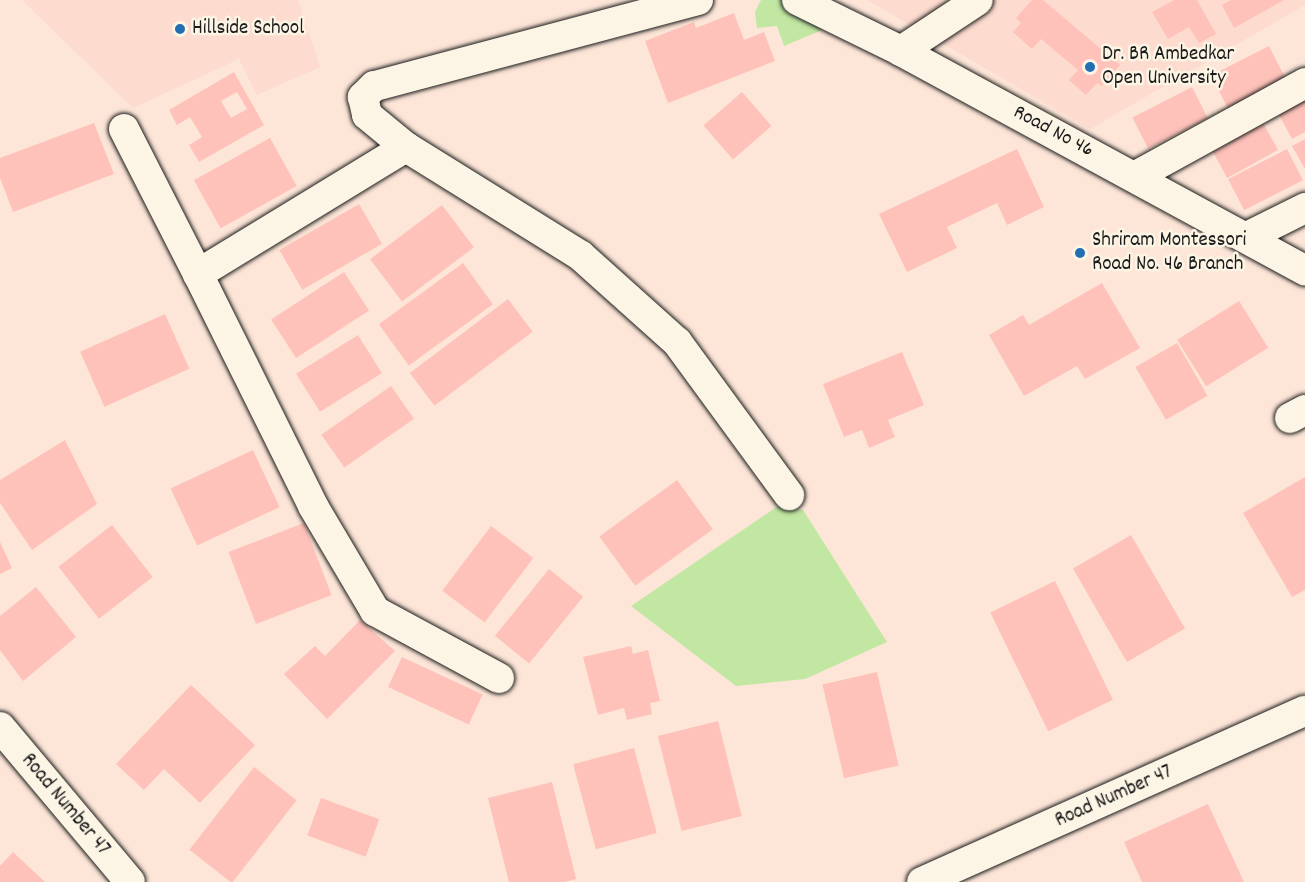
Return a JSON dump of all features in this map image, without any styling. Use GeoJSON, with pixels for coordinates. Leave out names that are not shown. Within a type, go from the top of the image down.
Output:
{"type":"FeatureCollection","features":[{"type":"Feature","properties":{"kind":"street"},"geometry":{"type":"LineString","coordinates":[[698,0],[630,8],[374,86],[363,97],[367,115],[406,147],[581,256],[677,342],[789,495]]}},
{"type":"Feature","properties":{"kind":"street","name":"Road No 46"},"geometry":{"type":"LineString","coordinates":[[798,0],[901,51],[1249,236],[1305,270]]}},
{"type":"Feature","properties":{"kind":"street"},"geometry":{"type":"LineString","coordinates":[[901,51],[978,0]]}},
{"type":"Feature","properties":{"kind":"street"},"geometry":{"type":"LineString","coordinates":[[1136,176],[1305,83]]}},
{"type":"Feature","properties":{"kind":"street"},"geometry":{"type":"LineString","coordinates":[[124,129],[313,506],[375,611],[499,678]]}},
{"type":"Feature","properties":{"kind":"street"},"geometry":{"type":"LineString","coordinates":[[198,274],[406,147]]}},
{"type":"Feature","properties":{"kind":"street"},"geometry":{"type":"LineString","coordinates":[[1249,236],[1305,208]]}},
{"type":"Feature","properties":{"kind":"street","name":"Road Number 47"},"geometry":{"type":"LineString","coordinates":[[922,882],[1305,711]]}},
{"type":"Feature","properties":{"kind":"street","name":"Road Number 47"},"geometry":{"type":"LineString","coordinates":[[0,727],[130,882]]}},
{"type":"Feature","properties":{"kind":"shaded area","name":"Hillside School"},"geometry":{"type":"Polygon","coordinates":[[[22,0],[298,0],[320,67],[257,95],[239,59],[133,108],[22,0]]]}},
{"type":"Feature","properties":{"kind":"shaded area","name":"Dr. BR Ambedkar Open University"},"geometry":{"type":"Polygon","coordinates":[[[867,0],[1305,0],[1305,5],[1090,129],[867,0]]]}},
{"type":"Feature","properties":{"kind":"green space"},"geometry":{"type":"Polygon","coordinates":[[[761,0],[788,0],[829,27],[784,46],[777,26],[757,28],[755,12],[761,0]]]}},
{"type":"Feature","properties":{"kind":"green space"},"geometry":{"type":"Polygon","coordinates":[[[778,506],[803,510],[887,642],[805,679],[736,686],[631,606],[778,506]]]}},
{"type":"Feature","properties":{"kind":"building"},"geometry":{"type":"Polygon","coordinates":[[[1032,0],[1043,0],[1120,65],[1102,86],[1097,83],[1086,95],[1069,80],[1078,70],[1041,39],[1032,49],[1013,32],[1021,23],[1016,18],[1032,0]]]}},
{"type":"Feature","properties":{"kind":"building"},"geometry":{"type":"Polygon","coordinates":[[[1174,0],[1197,0],[1216,34],[1199,43],[1189,27],[1168,39],[1152,12],[1174,0]]]}},
{"type":"Feature","properties":{"kind":"building"},"geometry":{"type":"Polygon","coordinates":[[[1231,0],[1284,0],[1234,28],[1222,5],[1231,0]]]}},
{"type":"Feature","properties":{"kind":"building"},"geometry":{"type":"Polygon","coordinates":[[[734,13],[744,40],[764,32],[775,61],[668,103],[645,41],[694,22],[696,28],[734,13]]]}},
{"type":"Feature","properties":{"kind":"building"},"geometry":{"type":"Polygon","coordinates":[[[1269,46],[1287,81],[1229,110],[1211,76],[1269,46]]]}},
{"type":"Feature","properties":{"kind":"building"},"geometry":{"type":"Polygon","coordinates":[[[234,72],[264,125],[199,162],[189,145],[202,137],[190,117],[177,125],[169,110],[234,72]],[[237,92],[221,101],[231,118],[247,109],[237,92]]]}},
{"type":"Feature","properties":{"kind":"building"},"geometry":{"type":"Polygon","coordinates":[[[1192,87],[1208,118],[1148,149],[1132,117],[1192,87]]]}},
{"type":"Feature","properties":{"kind":"building"},"geometry":{"type":"Polygon","coordinates":[[[742,92],[772,126],[733,159],[704,125],[742,92]]]}},
{"type":"Feature","properties":{"kind":"building"},"geometry":{"type":"Polygon","coordinates":[[[1305,96],[1305,132],[1292,139],[1277,111],[1305,96]]]}},
{"type":"Feature","properties":{"kind":"building"},"geometry":{"type":"Polygon","coordinates":[[[1262,121],[1278,150],[1227,178],[1211,149],[1262,121]]]}},
{"type":"Feature","properties":{"kind":"building"},"geometry":{"type":"Polygon","coordinates":[[[94,123],[114,174],[13,212],[0,178],[0,158],[94,123]]]}},
{"type":"Feature","properties":{"kind":"building"},"geometry":{"type":"Polygon","coordinates":[[[270,138],[297,186],[221,228],[194,180],[270,138]]]}},
{"type":"Feature","properties":{"kind":"building"},"geometry":{"type":"Polygon","coordinates":[[[1305,139],[1305,169],[1292,146],[1305,139]]]}},
{"type":"Feature","properties":{"kind":"building"},"geometry":{"type":"Polygon","coordinates":[[[1017,149],[1044,207],[1007,225],[997,203],[947,227],[957,248],[907,272],[879,214],[1017,149]]]}},
{"type":"Feature","properties":{"kind":"building"},"geometry":{"type":"Polygon","coordinates":[[[1287,149],[1303,180],[1244,210],[1228,179],[1287,149]]]}},
{"type":"Feature","properties":{"kind":"building"},"geometry":{"type":"Polygon","coordinates":[[[359,204],[382,244],[302,290],[279,250],[359,204]]]}},
{"type":"Feature","properties":{"kind":"building"},"geometry":{"type":"Polygon","coordinates":[[[442,205],[474,247],[402,301],[370,259],[442,205]]]}},
{"type":"Feature","properties":{"kind":"building"},"geometry":{"type":"Polygon","coordinates":[[[463,263],[493,304],[409,365],[379,324],[463,263]]]}},
{"type":"Feature","properties":{"kind":"building"},"geometry":{"type":"Polygon","coordinates":[[[344,272],[369,311],[296,358],[271,319],[344,272]]]}},
{"type":"Feature","properties":{"kind":"building"},"geometry":{"type":"Polygon","coordinates":[[[1102,283],[1140,348],[1085,379],[1077,366],[1024,396],[989,335],[1023,315],[1029,325],[1102,283]]]}},
{"type":"Feature","properties":{"kind":"building"},"geometry":{"type":"Polygon","coordinates":[[[508,299],[533,332],[434,406],[410,373],[508,299]]]}},
{"type":"Feature","properties":{"kind":"building"},"geometry":{"type":"Polygon","coordinates":[[[1239,301],[1268,348],[1206,386],[1177,340],[1239,301]]]}},
{"type":"Feature","properties":{"kind":"building"},"geometry":{"type":"Polygon","coordinates":[[[165,314],[189,369],[104,407],[80,352],[165,314]]]}},
{"type":"Feature","properties":{"kind":"building"},"geometry":{"type":"Polygon","coordinates":[[[358,335],[382,373],[320,412],[296,374],[358,335]]]}},
{"type":"Feature","properties":{"kind":"building"},"geometry":{"type":"Polygon","coordinates":[[[1177,343],[1208,396],[1166,420],[1135,367],[1177,343]]]}},
{"type":"Feature","properties":{"kind":"building"},"geometry":{"type":"Polygon","coordinates":[[[902,352],[924,405],[888,420],[895,437],[869,448],[862,430],[844,437],[823,384],[902,352]]]}},
{"type":"Feature","properties":{"kind":"building"},"geometry":{"type":"Polygon","coordinates":[[[391,386],[414,419],[344,468],[321,435],[391,386]]]}},
{"type":"Feature","properties":{"kind":"building"},"geometry":{"type":"Polygon","coordinates":[[[65,440],[97,504],[32,550],[0,503],[0,480],[65,440]]]}},
{"type":"Feature","properties":{"kind":"building"},"geometry":{"type":"Polygon","coordinates":[[[253,450],[280,507],[197,546],[171,488],[253,450]]]}},
{"type":"Feature","properties":{"kind":"building"},"geometry":{"type":"Polygon","coordinates":[[[1305,477],[1305,590],[1292,597],[1243,513],[1305,477]]]}},
{"type":"Feature","properties":{"kind":"building"},"geometry":{"type":"Polygon","coordinates":[[[677,480],[713,529],[635,586],[599,536],[677,480]]]}},
{"type":"Feature","properties":{"kind":"building"},"geometry":{"type":"Polygon","coordinates":[[[304,523],[332,595],[256,624],[228,552],[304,523]]]}},
{"type":"Feature","properties":{"kind":"building"},"geometry":{"type":"Polygon","coordinates":[[[112,525],[153,577],[99,619],[58,567],[112,525]]]}},
{"type":"Feature","properties":{"kind":"building"},"geometry":{"type":"Polygon","coordinates":[[[491,526],[533,558],[485,623],[442,591],[491,526]]]}},
{"type":"Feature","properties":{"kind":"building"},"geometry":{"type":"Polygon","coordinates":[[[1131,535],[1185,629],[1127,662],[1073,568],[1131,535]]]}},
{"type":"Feature","properties":{"kind":"building"},"geometry":{"type":"Polygon","coordinates":[[[0,542],[12,568],[0,574],[0,542]]]}},
{"type":"Feature","properties":{"kind":"building"},"geometry":{"type":"Polygon","coordinates":[[[549,569],[583,597],[529,664],[495,636],[549,569]]]}},
{"type":"Feature","properties":{"kind":"building"},"geometry":{"type":"Polygon","coordinates":[[[1055,581],[1113,700],[1048,731],[990,613],[1055,581]]]}},
{"type":"Feature","properties":{"kind":"building"},"geometry":{"type":"Polygon","coordinates":[[[36,587],[76,637],[23,681],[0,650],[0,616],[36,587]]]}},
{"type":"Feature","properties":{"kind":"building"},"geometry":{"type":"Polygon","coordinates":[[[360,620],[395,651],[327,719],[284,674],[315,646],[325,656],[360,620]]]}},
{"type":"Feature","properties":{"kind":"building"},"geometry":{"type":"Polygon","coordinates":[[[631,646],[633,654],[648,650],[660,701],[650,703],[652,714],[627,720],[624,708],[598,715],[583,657],[631,646]]]}},
{"type":"Feature","properties":{"kind":"building"},"geometry":{"type":"Polygon","coordinates":[[[402,657],[483,695],[469,725],[388,687],[402,657]]]}},
{"type":"Feature","properties":{"kind":"building"},"geometry":{"type":"Polygon","coordinates":[[[877,672],[899,766],[844,778],[822,685],[877,672]]]}},
{"type":"Feature","properties":{"kind":"building"},"geometry":{"type":"Polygon","coordinates":[[[191,685],[255,745],[200,803],[164,769],[144,790],[116,764],[191,685]]]}},
{"type":"Feature","properties":{"kind":"building"},"geometry":{"type":"Polygon","coordinates":[[[718,721],[742,816],[682,831],[658,736],[718,721]]]}},
{"type":"Feature","properties":{"kind":"building"},"geometry":{"type":"Polygon","coordinates":[[[634,748],[657,833],[596,849],[573,764],[634,748]]]}},
{"type":"Feature","properties":{"kind":"building"},"geometry":{"type":"Polygon","coordinates":[[[254,767],[297,800],[233,882],[189,850],[254,767]]]}},
{"type":"Feature","properties":{"kind":"building"},"geometry":{"type":"Polygon","coordinates":[[[552,782],[576,879],[564,882],[509,882],[488,798],[552,782]]]}},
{"type":"Feature","properties":{"kind":"building"},"geometry":{"type":"Polygon","coordinates":[[[321,798],[379,819],[366,857],[307,836],[321,798]]]}},
{"type":"Feature","properties":{"kind":"building"},"geometry":{"type":"Polygon","coordinates":[[[1208,804],[1244,882],[1142,882],[1124,842],[1208,804]]]}},
{"type":"Feature","properties":{"kind":"building"},"geometry":{"type":"Polygon","coordinates":[[[13,852],[45,882],[0,882],[0,866],[13,852]]]}},
{"type":"Feature","properties":{"kind":"place","name":"Hillside School"},"geometry":{"type":"Point","coordinates":[180,29]}},
{"type":"Feature","properties":{"kind":"place","name":"Dr. BR Ambedkar Open University"},"geometry":{"type":"Point","coordinates":[1090,67]}},
{"type":"Feature","properties":{"kind":"place","name":"Shriram Montessori Road No. 46 Branch"},"geometry":{"type":"Point","coordinates":[1080,253]}}]}
